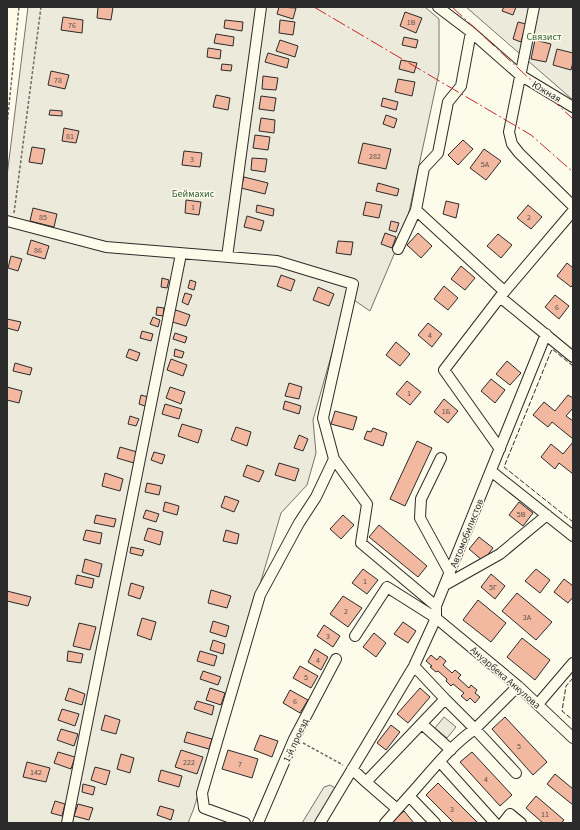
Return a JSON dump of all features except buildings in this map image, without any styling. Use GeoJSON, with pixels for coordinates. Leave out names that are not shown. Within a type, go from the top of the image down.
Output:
{"type":"FeatureCollection","features":[{"type":"Feature","properties":{"kind":"street"},"geometry":{"type":"LineString","coordinates":[[227,256],[261,7]]}},
{"type":"Feature","properties":{"kind":"street","name":"Южная"},"geometry":{"type":"LineString","coordinates":[[438,7],[471,32],[520,75],[573,107]]}},
{"type":"Feature","properties":{"kind":"street"},"geometry":{"type":"LineString","coordinates":[[534,7],[510,132],[512,144],[519,153],[573,206]]}},
{"type":"Feature","properties":{"kind":"street"},"geometry":{"type":"LineString","coordinates":[[398,249],[416,210],[424,168],[438,153],[448,102],[462,86],[471,32]]}},
{"type":"Feature","properties":{"kind":"street"},"geometry":{"type":"LineString","coordinates":[[416,210],[502,294],[573,357]]}},
{"type":"Feature","properties":{"kind":"street"},"geometry":{"type":"LineString","coordinates":[[500,449],[444,370],[502,294],[573,211]]}},
{"type":"Feature","properties":{"kind":"street"},"geometry":{"type":"LineString","coordinates":[[10,222],[106,247],[277,261],[353,284],[322,418],[334,459],[367,504],[361,543],[436,606]]}},
{"type":"Feature","properties":{"kind":"street"},"geometry":{"type":"LineString","coordinates":[[67,823],[181,254]]}},
{"type":"Feature","properties":{"kind":"street","name":"Автомобилистов"},"geometry":{"type":"LineString","coordinates":[[436,618],[436,606],[546,334]]}},
{"type":"Feature","properties":{"kind":"street"},"geometry":{"type":"LineString","coordinates":[[441,458],[421,499],[420,518],[450,572]]}},
{"type":"Feature","properties":{"kind":"street"},"geometry":{"type":"LineString","coordinates":[[246,823],[204,808],[202,794],[260,595],[299,523],[316,497],[334,459]]}},
{"type":"Feature","properties":{"kind":"street"},"geometry":{"type":"LineString","coordinates":[[491,471],[573,536]]}},
{"type":"Feature","properties":{"kind":"street"},"geometry":{"type":"LineString","coordinates":[[445,585],[500,554],[546,515]]}},
{"type":"Feature","properties":{"kind":"street","name":"Ануарбека Аккулова"},"geometry":{"type":"LineString","coordinates":[[355,636],[387,586],[436,618],[518,686],[573,738]]}},
{"type":"Feature","properties":{"kind":"street"},"geometry":{"type":"LineString","coordinates":[[320,823],[414,666],[436,618]]}},
{"type":"Feature","properties":{"kind":"street","name":"1-й проезд"},"geometry":{"type":"LineString","coordinates":[[258,823],[294,739],[336,659]]}},
{"type":"Feature","properties":{"kind":"street"},"geometry":{"type":"LineString","coordinates":[[538,704],[573,663]]}},
{"type":"Feature","properties":{"kind":"street"},"geometry":{"type":"LineString","coordinates":[[414,666],[516,773]]}},
{"type":"Feature","properties":{"kind":"street"},"geometry":{"type":"LineString","coordinates":[[385,823],[451,750],[466,735],[475,729],[518,686]]}},
{"type":"Feature","properties":{"kind":"street"},"geometry":{"type":"LineString","coordinates":[[366,782],[445,699]]}},
{"type":"Feature","properties":{"kind":"street"},"geometry":{"type":"LineString","coordinates":[[422,724],[451,750]]}},
{"type":"Feature","properties":{"kind":"street"},"geometry":{"type":"LineString","coordinates":[[440,762],[495,823]]}},
{"type":"Feature","properties":{"kind":"street"},"geometry":{"type":"LineString","coordinates":[[352,769],[398,809]]}},
{"type":"Feature","properties":{"kind":"street"},"geometry":{"type":"LineString","coordinates":[[409,796],[435,823]]}},
{"type":"Feature","properties":{"kind":"street"},"geometry":{"type":"LineString","coordinates":[[503,823],[510,814],[521,823]]}},
{"type":"Feature","properties":{"kind":"path"},"geometry":{"type":"LineString","coordinates":[[7,125],[19,7]]}},
{"type":"Feature","properties":{"kind":"path"},"geometry":{"type":"LineString","coordinates":[[10,222],[41,7]]}},
{"type":"Feature","properties":{"kind":"path"},"geometry":{"type":"LineString","coordinates":[[294,739],[352,769]]}},
{"type":"Feature","properties":{"kind":"green space","name":"Беймахис"},"geometry":{"type":"Polygon","coordinates":[[[28,7],[425,7],[439,19],[439,72],[406,226],[370,311],[348,296],[313,420],[316,453],[307,485],[281,513],[194,808],[188,823],[7,823],[7,176],[28,7]]]}},
{"type":"Feature","properties":{"kind":"green space","name":"Связист"},"geometry":{"type":"Polygon","coordinates":[[[466,7],[573,7],[573,100],[466,7]]]}},
{"type":"Feature","properties":{"kind":"green space"},"geometry":{"type":"Polygon","coordinates":[[[444,717],[456,727],[447,738],[435,728],[444,717]]]}},
{"type":"Feature","properties":{"kind":"green space"},"geometry":{"type":"Polygon","coordinates":[[[330,785],[337,789],[315,823],[302,823],[324,787],[330,785]]]}},
{"type":"Feature","properties":{"kind":"fence"},"geometry":{"type":"LineString","coordinates":[[573,366],[552,349],[504,467],[573,522]]}},
{"type":"Feature","properties":{"kind":"fence"},"geometry":{"type":"LineString","coordinates":[[573,678],[566,686],[562,711],[573,720]]}},
{"type":"Feature","properties":{"kind":"power"},"geometry":{"type":"LineString","coordinates":[[314,7],[531,135],[573,172]]}},
{"type":"Feature","properties":{"kind":"power"},"geometry":{"type":"LineString","coordinates":[[452,7],[573,119]]}}]}
